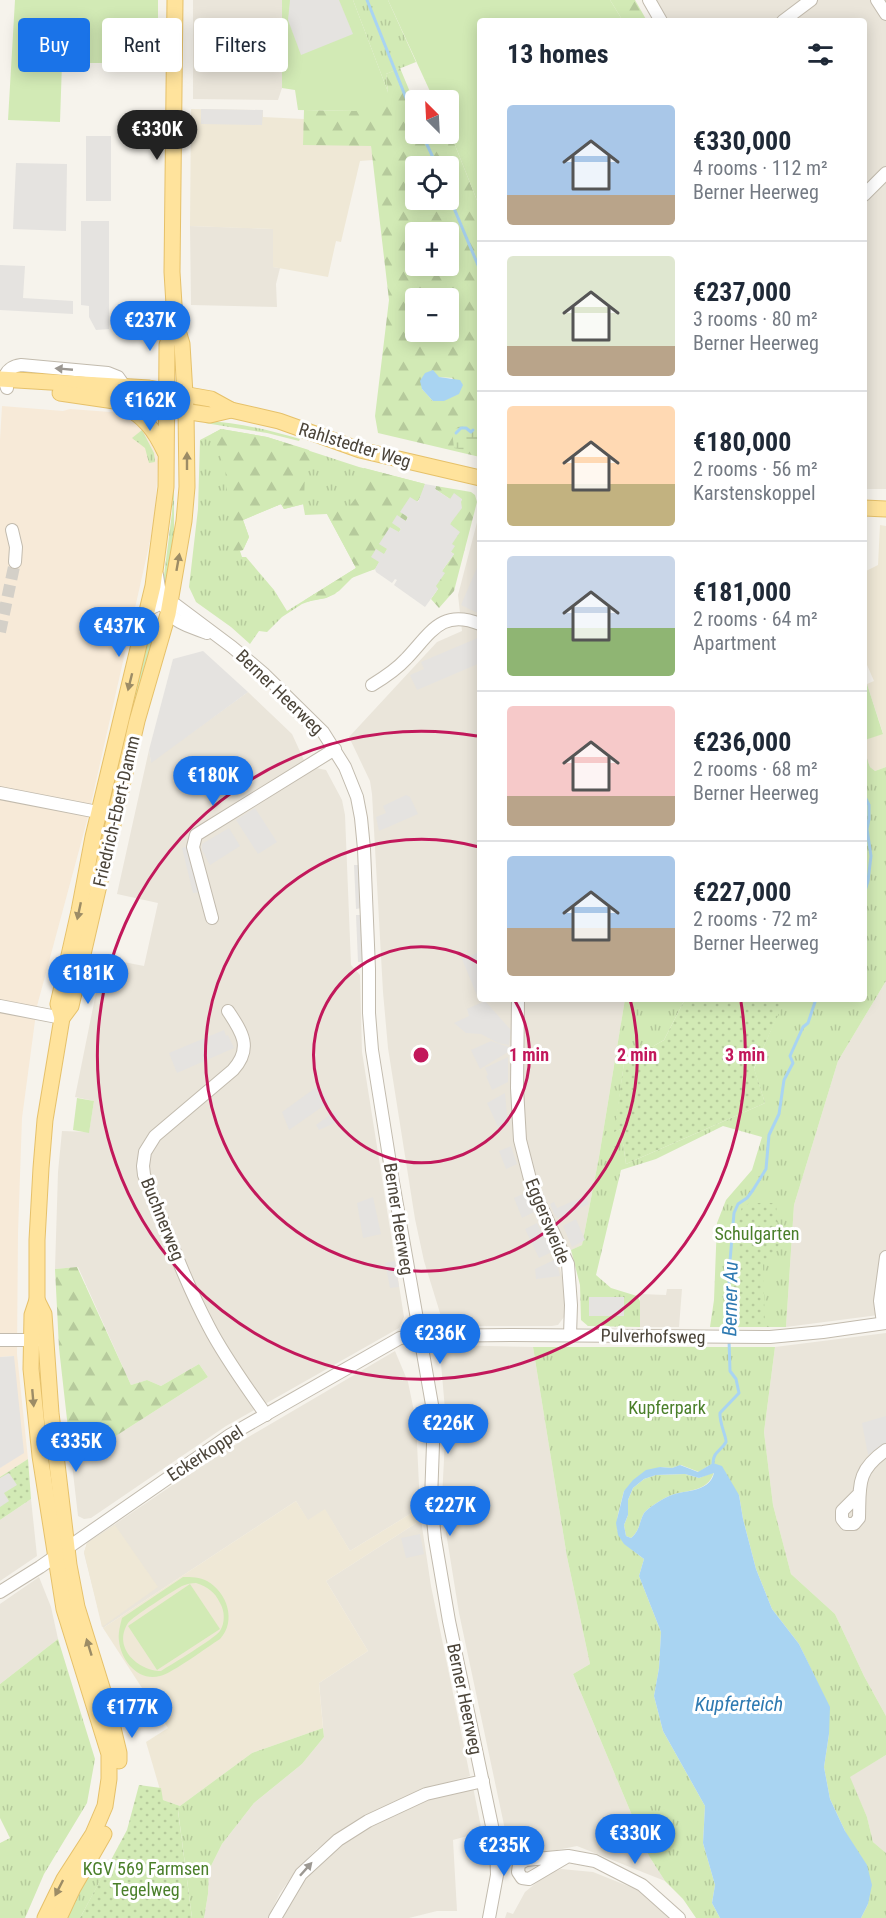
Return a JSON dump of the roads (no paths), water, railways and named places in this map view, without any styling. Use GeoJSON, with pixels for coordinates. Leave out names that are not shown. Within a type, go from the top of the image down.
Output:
{"type":"FeatureCollection","features":[{"type":"Feature","properties":{"kind":"main road"},"geometry":{"type":"LineString","coordinates":[[162,607],[180,551],[187,487],[182,344],[175,321],[172,273],[175,0]]}},
{"type":"Feature","properties":{"kind":"main road"},"geometry":{"type":"LineString","coordinates":[[162,607],[155,565],[165,497],[167,345],[175,321]]}},
{"type":"Feature","properties":{"kind":"main road","name":"Rahlstedter Weg"},"geometry":{"type":"LineString","coordinates":[[3,383],[126,387],[211,399],[231,410],[279,421],[360,450],[477,477]]}},
{"type":"Feature","properties":{"kind":"main road","name":"Rahlstedter Weg"},"geometry":{"type":"LineString","coordinates":[[3,383],[210,415],[231,410]]}},
{"type":"Feature","properties":{"kind":"main road"},"geometry":{"type":"LineString","coordinates":[[111,400],[140,415],[155,433],[167,456]]}},
{"type":"Feature","properties":{"kind":"main road"},"geometry":{"type":"LineString","coordinates":[[867,508],[886,509]]}},
{"type":"Feature","properties":{"kind":"main road","name":"Friedrich-Ebert-Damm"},"geometry":{"type":"LineString","coordinates":[[59,1918],[73,1888],[102,1838],[114,1808],[119,1780],[119,1753],[108,1707],[77,1607],[66,1545],[51,1413],[32,1315],[37,1300],[37,1240],[41,1168],[45,1120],[62,1018],[71,1006],[107,814],[162,607]]}},
{"type":"Feature","properties":{"kind":"main road","name":"Friedrich-Ebert-Damm"},"geometry":{"type":"LineString","coordinates":[[38,1340],[34,1405],[49,1519],[66,1545],[64,1609],[109,1754],[109,1779],[105,1806],[93,1834],[63,1879],[45,1918]]}},
{"type":"Feature","properties":{"kind":"main road"},"geometry":{"type":"LineString","coordinates":[[49,1519],[66,1545]]}},
{"type":"Feature","properties":{"kind":"street"},"geometry":{"type":"LineString","coordinates":[[649,0],[659,18]]}},
{"type":"Feature","properties":{"kind":"street"},"geometry":{"type":"LineString","coordinates":[[787,18],[811,0]]}},
{"type":"Feature","properties":{"kind":"street"},"geometry":{"type":"LineString","coordinates":[[877,0],[886,14]]}},
{"type":"Feature","properties":{"kind":"street"},"geometry":{"type":"LineString","coordinates":[[867,192],[886,173]]}},
{"type":"Feature","properties":{"kind":"street"},"geometry":{"type":"LineString","coordinates":[[12,530],[16,547],[15,562]]}},
{"type":"Feature","properties":{"kind":"street","name":"Berner Heerweg"},"geometry":{"type":"LineString","coordinates":[[162,607],[185,611],[252,662],[311,718],[335,749],[353,785],[361,818],[367,912],[369,1024],[389,1159],[434,1416],[431,1500],[438,1560],[497,1852],[496,1882],[489,1918]]}},
{"type":"Feature","properties":{"kind":"street"},"geometry":{"type":"LineString","coordinates":[[372,685],[392,673],[439,624],[458,618],[477,623]]}},
{"type":"Feature","properties":{"kind":"street"},"geometry":{"type":"LineString","coordinates":[[212,918],[193,848],[196,835],[335,749]]}},
{"type":"Feature","properties":{"kind":"street"},"geometry":{"type":"LineString","coordinates":[[0,793],[107,814]]}},
{"type":"Feature","properties":{"kind":"street","name":"Eggersweide"},"geometry":{"type":"LineString","coordinates":[[518,1002],[517,1099],[520,1140],[532,1187],[568,1264],[570,1335]]}},
{"type":"Feature","properties":{"kind":"street"},"geometry":{"type":"LineString","coordinates":[[0,1006],[62,1018]]}},
{"type":"Feature","properties":{"kind":"street","name":"Buchnerweg"},"geometry":{"type":"LineString","coordinates":[[228,1011],[244,1039],[241,1061],[155,1136],[145,1152],[142,1166],[168,1234],[208,1325],[220,1348],[266,1415]]}},
{"type":"Feature","properties":{"kind":"street"},"geometry":{"type":"LineString","coordinates":[[884,1323],[880,1300],[886,1257]]}},
{"type":"Feature","properties":{"kind":"street","name":"Pulverhofsweg"},"geometry":{"type":"LineString","coordinates":[[420,1336],[730,1337],[798,1335],[884,1323]]}},
{"type":"Feature","properties":{"kind":"street","name":"Eckerkoppel"},"geometry":{"type":"LineString","coordinates":[[0,1592],[218,1443],[395,1340],[407,1336],[420,1336]]}},
{"type":"Feature","properties":{"kind":"street"},"geometry":{"type":"LineString","coordinates":[[0,1340],[38,1340]]}},
{"type":"Feature","properties":{"kind":"street"},"geometry":{"type":"LineString","coordinates":[[858,1495],[865,1469],[874,1458],[886,1450]]}},
{"type":"Feature","properties":{"kind":"street"},"geometry":{"type":"LineString","coordinates":[[275,1918],[301,1874],[338,1840],[368,1821],[426,1794],[483,1781]]}},
{"type":"Feature","properties":{"kind":"street"},"geometry":{"type":"LineString","coordinates":[[568,1856],[595,1861],[642,1885],[679,1918]]}},
{"type":"Feature","properties":{"kind":"water"},"geometry":{"type":"Polygon","coordinates":[[[433,370],[439,377],[460,380],[463,385],[459,394],[444,401],[433,401],[422,389],[420,381],[425,373],[433,370]]]}},
{"type":"Feature","properties":{"kind":"water","name":"Kupferteich"},"geometry":{"type":"Polygon","coordinates":[[[713,1463],[722,1466],[739,1495],[756,1569],[772,1609],[799,1644],[830,1707],[824,1767],[830,1799],[845,1831],[867,1865],[872,1885],[868,1904],[861,1918],[720,1918],[712,1903],[715,1885],[703,1843],[705,1806],[663,1731],[654,1696],[659,1668],[661,1632],[639,1576],[644,1559],[624,1544],[618,1535],[616,1523],[624,1491],[646,1470],[660,1467],[672,1468],[680,1465],[698,1472],[713,1463]],[[714,1473],[699,1478],[685,1474],[656,1475],[644,1479],[633,1488],[628,1500],[628,1515],[624,1525],[626,1536],[631,1538],[634,1535],[644,1513],[664,1498],[701,1488],[711,1480],[714,1473]]]}},
{"type":"Feature","properties":{"kind":"waterway","name":"Berner Au"},"geometry":{"type":"LineString","coordinates":[[367,0],[405,95]]}},
{"type":"Feature","properties":{"kind":"waterway","name":"Berner Au"},"geometry":{"type":"LineString","coordinates":[[427,144],[432,156]]}},
{"type":"Feature","properties":{"kind":"waterway","name":"Berner Au"},"geometry":{"type":"LineString","coordinates":[[455,210],[477,263]]}},
{"type":"Feature","properties":{"kind":"waterway"},"geometry":{"type":"LineString","coordinates":[[456,433],[461,428],[466,428],[471,432],[473,430]]}},
{"type":"Feature","properties":{"kind":"waterway","name":"Berner Au"},"geometry":{"type":"LineString","coordinates":[[867,801],[869,805],[867,829]]}},
{"type":"Feature","properties":{"kind":"waterway","name":"Berner Au"},"geometry":{"type":"LineString","coordinates":[[867,829],[871,856],[867,884]]}},
{"type":"Feature","properties":{"kind":"waterway","name":"Berner Au"},"geometry":{"type":"LineString","coordinates":[[729,1333],[729,1273],[734,1213],[738,1204],[747,1198],[766,1169],[769,1135],[779,1114],[784,1080],[793,1063],[790,1056],[803,1027],[808,1023],[815,1002]]}},
{"type":"Feature","properties":{"kind":"waterway","name":"Berner Au"},"geometry":{"type":"LineString","coordinates":[[713,1463],[716,1454],[726,1442],[720,1413],[739,1393],[736,1379],[730,1371],[729,1340]]}},
{"type":"Feature","properties":{"kind":"tunnel"},"geometry":{"type":"LineString","coordinates":[[0,632],[15,562]]}},
{"type":"Feature","properties":{"kind":"park label","name":"Schulgarten"},"geometry":{"type":"Point","coordinates":[757,1233]}},
{"type":"Feature","properties":{"kind":"park label","name":"Kupferpark"},"geometry":{"type":"Point","coordinates":[667,1407]}},
{"type":"Feature","properties":{"kind":"park label","name":"KGV 569 Farmsen Tegelweg"},"geometry":{"type":"Point","coordinates":[146,1878]}}]}
